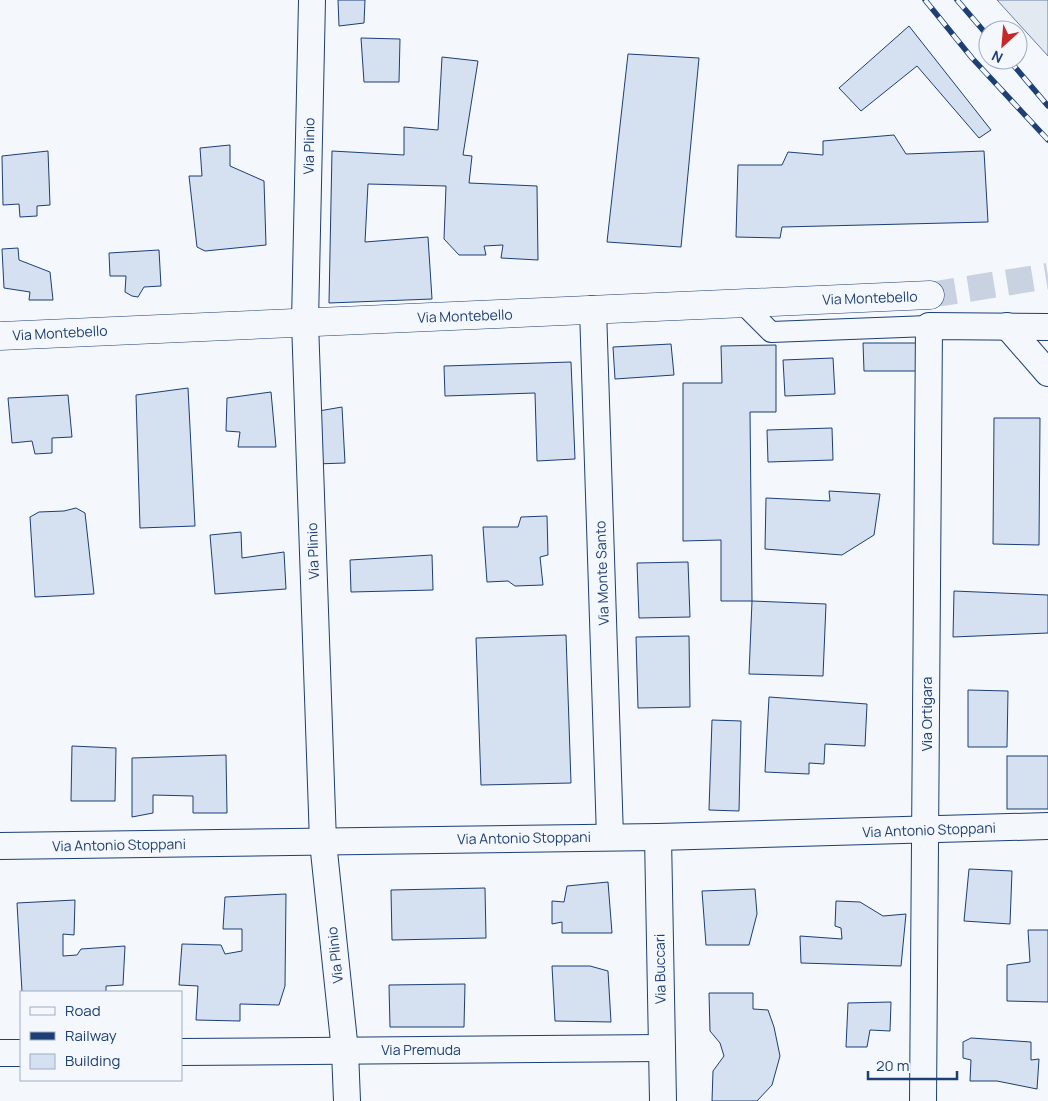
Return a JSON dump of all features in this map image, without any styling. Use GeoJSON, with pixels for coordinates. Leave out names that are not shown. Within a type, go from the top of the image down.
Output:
{"type":"FeatureCollection","features":[{"type":"Feature","properties":{"kind":"street","name":"Via Plinio"},"geometry":{"type":"LineString","coordinates":[[312,0],[305,322],[323,842],[346,1051],[347,1101]]}},
{"type":"Feature","properties":{"kind":"street","name":"Via Montebello"},"geometry":{"type":"LineString","coordinates":[[0,336],[930,295]]}},
{"type":"Feature","properties":{"kind":"street","name":"Via Monte Santo"},"geometry":{"type":"LineString","coordinates":[[594,309],[610,837]]}},
{"type":"Feature","properties":{"kind":"street"},"geometry":{"type":"LineString","coordinates":[[749,310],[771,332],[928,326],[1048,327]]}},
{"type":"Feature","properties":{"kind":"street","name":"Via Ortigara"},"geometry":{"type":"LineString","coordinates":[[923,1101],[928,326]]}},
{"type":"Feature","properties":{"kind":"street"},"geometry":{"type":"LineString","coordinates":[[1007,326],[1048,374]]}},
{"type":"Feature","properties":{"kind":"street","name":"Via Antonio Stoppani"},"geometry":{"type":"LineString","coordinates":[[0,846],[658,837],[1048,826]]}},
{"type":"Feature","properties":{"kind":"street","name":"Via Buccari"},"geometry":{"type":"LineString","coordinates":[[658,837],[663,1101]]}},
{"type":"Feature","properties":{"kind":"street","name":"Via Premuda"},"geometry":{"type":"LineString","coordinates":[[182,1052],[662,1048]]}},
{"type":"Feature","properties":{"kind":"street"},"geometry":{"type":"LineString","coordinates":[[0,1054],[20,1053]]}},
{"type":"Feature","properties":{"kind":"shaded area"},"geometry":{"type":"Polygon","coordinates":[[[997,0],[1048,0],[1048,56],[1028,34],[1028,20],[1015,20],[997,0]]]}},
{"type":"Feature","properties":{"kind":"building"},"geometry":{"type":"Polygon","coordinates":[[[338,0],[365,0],[364,23],[339,26],[338,0]]]}},
{"type":"Feature","properties":{"kind":"building"},"geometry":{"type":"Polygon","coordinates":[[[909,26],[991,130],[979,138],[917,66],[861,111],[839,88],[909,26]]]}},
{"type":"Feature","properties":{"kind":"building"},"geometry":{"type":"Polygon","coordinates":[[[361,38],[400,39],[399,82],[364,82],[361,38]]]}},
{"type":"Feature","properties":{"kind":"building"},"geometry":{"type":"Polygon","coordinates":[[[628,54],[699,58],[681,247],[607,242],[628,54]]]}},
{"type":"Feature","properties":{"kind":"building"},"geometry":{"type":"Polygon","coordinates":[[[442,57],[478,61],[463,155],[472,156],[469,183],[537,186],[538,260],[501,258],[503,245],[484,246],[486,255],[459,255],[444,239],[446,186],[368,184],[365,242],[428,237],[432,299],[329,303],[332,151],[404,155],[404,127],[438,130],[442,57]]]}},
{"type":"Feature","properties":{"kind":"building"},"geometry":{"type":"Polygon","coordinates":[[[894,135],[906,154],[984,151],[988,222],[782,227],[780,238],[736,237],[738,165],[782,165],[788,152],[823,155],[823,141],[894,135]]]}},
{"type":"Feature","properties":{"kind":"building"},"geometry":{"type":"Polygon","coordinates":[[[230,145],[230,166],[264,181],[266,245],[205,251],[197,247],[189,176],[202,176],[200,148],[230,145]]]}},
{"type":"Feature","properties":{"kind":"building"},"geometry":{"type":"Polygon","coordinates":[[[48,151],[50,205],[37,206],[37,216],[20,217],[19,204],[3,205],[2,156],[48,151]]]}},
{"type":"Feature","properties":{"kind":"building"},"geometry":{"type":"Polygon","coordinates":[[[18,248],[19,260],[50,272],[53,300],[29,300],[30,292],[4,288],[2,249],[18,248]]]}},
{"type":"Feature","properties":{"kind":"building"},"geometry":{"type":"Polygon","coordinates":[[[159,250],[161,286],[144,287],[138,297],[132,296],[125,292],[126,276],[110,276],[109,253],[159,250]]]}},
{"type":"Feature","properties":{"kind":"building"},"geometry":{"type":"Polygon","coordinates":[[[863,343],[919,343],[919,371],[864,371],[863,343]]]}},
{"type":"Feature","properties":{"kind":"building"},"geometry":{"type":"Polygon","coordinates":[[[671,344],[674,375],[615,379],[613,347],[671,344]]]}},
{"type":"Feature","properties":{"kind":"building"},"geometry":{"type":"Polygon","coordinates":[[[776,345],[776,412],[750,412],[752,601],[721,601],[721,540],[683,541],[683,383],[722,383],[721,346],[776,345]]]}},
{"type":"Feature","properties":{"kind":"building"},"geometry":{"type":"Polygon","coordinates":[[[833,358],[835,394],[785,396],[783,360],[833,358]]]}},
{"type":"Feature","properties":{"kind":"building"},"geometry":{"type":"Polygon","coordinates":[[[571,362],[575,459],[537,461],[535,393],[445,396],[444,366],[571,362]]]}},
{"type":"Feature","properties":{"kind":"building"},"geometry":{"type":"Polygon","coordinates":[[[188,388],[195,526],[140,528],[136,395],[188,388]]]}},
{"type":"Feature","properties":{"kind":"building"},"geometry":{"type":"Polygon","coordinates":[[[271,392],[276,447],[238,447],[240,432],[226,431],[227,398],[271,392]]]}},
{"type":"Feature","properties":{"kind":"building"},"geometry":{"type":"Polygon","coordinates":[[[68,395],[72,437],[52,438],[52,453],[35,454],[32,441],[12,443],[8,398],[68,395]]]}},
{"type":"Feature","properties":{"kind":"building"},"geometry":{"type":"Polygon","coordinates":[[[342,407],[345,463],[315,464],[313,412],[342,407]]]}},
{"type":"Feature","properties":{"kind":"building"},"geometry":{"type":"Polygon","coordinates":[[[994,418],[1040,418],[1039,545],[993,544],[994,418]]]}},
{"type":"Feature","properties":{"kind":"building"},"geometry":{"type":"Polygon","coordinates":[[[832,428],[833,460],[768,462],[767,430],[832,428]]]}},
{"type":"Feature","properties":{"kind":"building"},"geometry":{"type":"Polygon","coordinates":[[[829,491],[880,494],[874,535],[842,555],[765,549],[766,498],[830,501],[829,491]]]}},
{"type":"Feature","properties":{"kind":"building"},"geometry":{"type":"Polygon","coordinates":[[[76,508],[85,513],[94,594],[35,597],[30,517],[39,512],[64,511],[76,508]]]}},
{"type":"Feature","properties":{"kind":"building"},"geometry":{"type":"Polygon","coordinates":[[[547,516],[548,555],[540,557],[543,585],[515,586],[508,581],[487,582],[483,527],[518,527],[521,517],[547,516]]]}},
{"type":"Feature","properties":{"kind":"building"},"geometry":{"type":"Polygon","coordinates":[[[241,532],[242,558],[284,552],[286,589],[215,594],[210,535],[241,532]]]}},
{"type":"Feature","properties":{"kind":"building"},"geometry":{"type":"Polygon","coordinates":[[[432,555],[433,590],[351,592],[350,560],[432,555]]]}},
{"type":"Feature","properties":{"kind":"building"},"geometry":{"type":"Polygon","coordinates":[[[688,562],[690,617],[639,618],[637,563],[688,562]]]}},
{"type":"Feature","properties":{"kind":"building"},"geometry":{"type":"Polygon","coordinates":[[[954,591],[1048,595],[1048,633],[953,637],[954,591]]]}},
{"type":"Feature","properties":{"kind":"building"},"geometry":{"type":"Polygon","coordinates":[[[752,601],[826,604],[823,676],[749,674],[752,601]]]}},
{"type":"Feature","properties":{"kind":"building"},"geometry":{"type":"Polygon","coordinates":[[[566,635],[571,783],[481,785],[476,638],[566,635]]]}},
{"type":"Feature","properties":{"kind":"building"},"geometry":{"type":"Polygon","coordinates":[[[689,636],[690,707],[638,708],[636,637],[689,636]]]}},
{"type":"Feature","properties":{"kind":"building"},"geometry":{"type":"Polygon","coordinates":[[[968,690],[1008,691],[1007,747],[968,747],[968,690]]]}},
{"type":"Feature","properties":{"kind":"building"},"geometry":{"type":"Polygon","coordinates":[[[769,697],[867,704],[865,746],[825,744],[824,764],[809,763],[809,774],[765,772],[769,697]]]}},
{"type":"Feature","properties":{"kind":"building"},"geometry":{"type":"Polygon","coordinates":[[[712,720],[741,721],[739,811],[709,810],[712,720]]]}},
{"type":"Feature","properties":{"kind":"building"},"geometry":{"type":"Polygon","coordinates":[[[72,746],[116,748],[115,801],[71,801],[72,746]]]}},
{"type":"Feature","properties":{"kind":"building"},"geometry":{"type":"Polygon","coordinates":[[[226,755],[227,813],[193,813],[193,796],[153,795],[153,813],[132,817],[132,758],[226,755]]]}},
{"type":"Feature","properties":{"kind":"building"},"geometry":{"type":"Polygon","coordinates":[[[1007,756],[1048,756],[1048,809],[1007,809],[1007,756]]]}},
{"type":"Feature","properties":{"kind":"building"},"geometry":{"type":"Polygon","coordinates":[[[969,869],[1012,871],[1010,924],[964,921],[969,869]]]}},
{"type":"Feature","properties":{"kind":"building"},"geometry":{"type":"Polygon","coordinates":[[[608,882],[612,933],[562,933],[562,922],[552,924],[552,901],[564,902],[567,886],[608,882]]]}},
{"type":"Feature","properties":{"kind":"building"},"geometry":{"type":"Polygon","coordinates":[[[485,888],[486,938],[392,940],[391,890],[485,888]]]}},
{"type":"Feature","properties":{"kind":"building"},"geometry":{"type":"Polygon","coordinates":[[[755,889],[757,914],[749,945],[706,945],[702,891],[755,889]]]}},
{"type":"Feature","properties":{"kind":"building"},"geometry":{"type":"Polygon","coordinates":[[[286,894],[285,986],[279,1005],[240,1004],[240,1021],[196,1020],[198,986],[179,985],[182,944],[221,945],[225,954],[242,951],[242,929],[223,929],[225,897],[286,894]]]}},
{"type":"Feature","properties":{"kind":"building"},"geometry":{"type":"Polygon","coordinates":[[[75,900],[74,935],[63,934],[63,956],[77,955],[81,949],[125,946],[123,985],[106,986],[106,991],[22,991],[17,903],[75,900]]]}},
{"type":"Feature","properties":{"kind":"building"},"geometry":{"type":"Polygon","coordinates":[[[836,901],[860,902],[883,916],[906,914],[901,966],[801,963],[800,936],[842,939],[841,928],[835,926],[836,901]]]}},
{"type":"Feature","properties":{"kind":"building"},"geometry":{"type":"Polygon","coordinates":[[[1028,930],[1048,930],[1048,1002],[1007,1001],[1007,965],[1030,962],[1028,930]]]}},
{"type":"Feature","properties":{"kind":"building"},"geometry":{"type":"Polygon","coordinates":[[[552,966],[590,966],[608,971],[611,1022],[555,1021],[552,966]]]}},
{"type":"Feature","properties":{"kind":"building"},"geometry":{"type":"Polygon","coordinates":[[[465,984],[464,1027],[390,1027],[389,985],[465,984]]]}},
{"type":"Feature","properties":{"kind":"building"},"geometry":{"type":"Polygon","coordinates":[[[709,993],[753,993],[753,1009],[768,1010],[774,1027],[780,1056],[772,1085],[757,1101],[712,1101],[713,1071],[724,1056],[720,1043],[710,1031],[709,993]]]}},
{"type":"Feature","properties":{"kind":"building"},"geometry":{"type":"Polygon","coordinates":[[[891,1002],[890,1031],[870,1030],[867,1047],[846,1047],[848,1003],[891,1002]]]}},
{"type":"Feature","properties":{"kind":"building"},"geometry":{"type":"Polygon","coordinates":[[[971,1038],[1031,1042],[1031,1060],[1039,1059],[1037,1089],[997,1081],[970,1081],[971,1060],[963,1058],[963,1042],[971,1038]]]}},
{"type":"Feature","properties":{"kind":"tunnel"},"geometry":{"type":"LineString","coordinates":[[930,295],[1048,276]]}},
{"type":"Feature","properties":{"kind":"railway"},"geometry":{"type":"LineString","coordinates":[[925,0],[972,58],[1048,140]]}},
{"type":"Feature","properties":{"kind":"railway"},"geometry":{"type":"LineString","coordinates":[[957,0],[978,24]]}},
{"type":"Feature","properties":{"kind":"railway"},"geometry":{"type":"LineString","coordinates":[[1017,70],[1048,106]]}}]}
